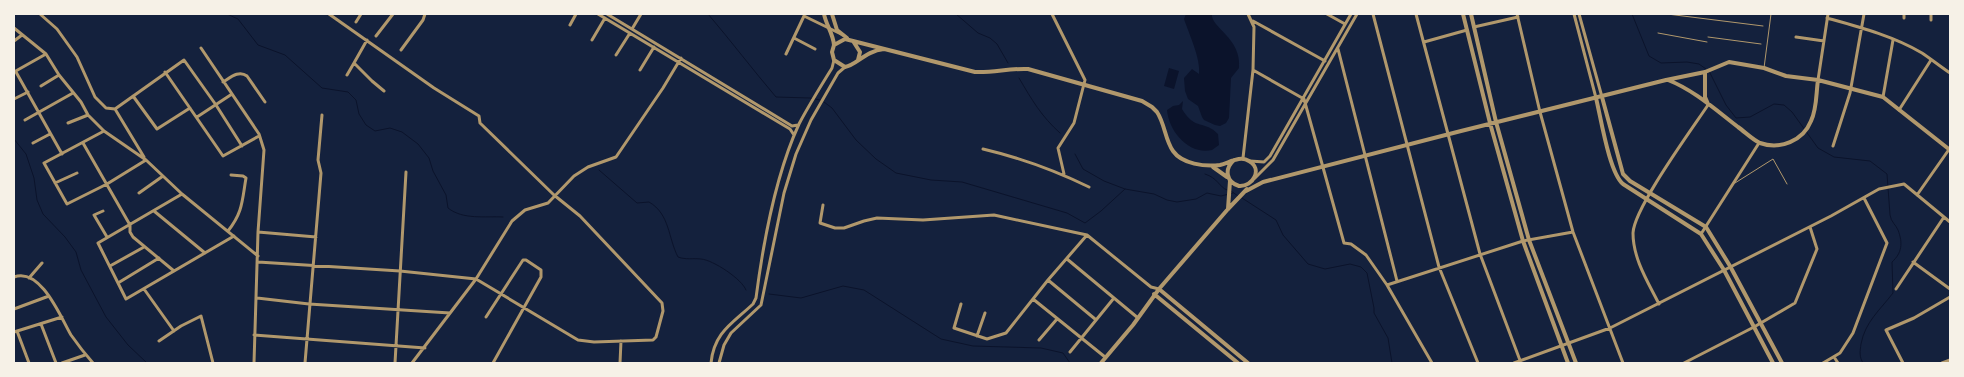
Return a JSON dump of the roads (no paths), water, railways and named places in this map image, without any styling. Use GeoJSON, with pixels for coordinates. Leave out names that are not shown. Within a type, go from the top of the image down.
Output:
{"type":"FeatureCollection","features":[{"type":"Feature","properties":{"kind":"street"},"geometry":{"type":"LineString","coordinates":[[40,14],[57,29],[77,57],[95,97],[106,108],[115,109],[184,60],[242,146]]}},
{"type":"Feature","properties":{"kind":"street"},"geometry":{"type":"LineString","coordinates":[[258,262],[400,271],[476,279],[578,340],[653,340],[656,337],[663,307],[649,288],[580,216],[554,196],[480,123],[479,116],[329,14]]}},
{"type":"Feature","properties":{"kind":"street"},"geometry":{"type":"LineString","coordinates":[[356,22],[361,14]]}},
{"type":"Feature","properties":{"kind":"street"},"geometry":{"type":"LineString","coordinates":[[376,36],[393,14]]}},
{"type":"Feature","properties":{"kind":"street"},"geometry":{"type":"LineString","coordinates":[[401,50],[423,20],[425,14]]}},
{"type":"Feature","properties":{"kind":"street"},"geometry":{"type":"LineString","coordinates":[[570,25],[576,14]]}},
{"type":"Feature","properties":{"kind":"street"},"geometry":{"type":"LineString","coordinates":[[598,14],[792,126],[799,125]]}},
{"type":"Feature","properties":{"kind":"street"},"geometry":{"type":"LineString","coordinates":[[608,14],[790,129],[794,137]]}},
{"type":"Feature","properties":{"kind":"street"},"geometry":{"type":"LineString","coordinates":[[632,29],[641,14]]}},
{"type":"Feature","properties":{"kind":"street"},"geometry":{"type":"LineString","coordinates":[[711,363],[716,344],[725,329],[753,304],[777,191],[794,137],[832,68],[834,45],[825,22],[824,14]]}},
{"type":"Feature","properties":{"kind":"street"},"geometry":{"type":"LineString","coordinates":[[832,14],[833,22],[841,35]]}},
{"type":"Feature","properties":{"kind":"street"},"geometry":{"type":"LineString","coordinates":[[1052,14],[1085,80],[1074,123],[1058,148],[1064,174]]}},
{"type":"Feature","properties":{"kind":"street"},"geometry":{"type":"LineString","coordinates":[[1243,158],[1253,70],[1254,27],[1248,14]]}},
{"type":"Feature","properties":{"kind":"street"},"geometry":{"type":"LineString","coordinates":[[1327,14],[1345,24]]}},
{"type":"Feature","properties":{"kind":"street"},"geometry":{"type":"LineString","coordinates":[[786,54],[804,16],[852,40],[975,72],[990,73],[1016,68],[1028,69],[1142,101],[1152,107],[1161,118],[1174,152],[1183,159],[1197,164],[1209,165],[1243,158],[1250,161],[1264,162],[1270,156],[1304,99],[1350,14]]}},
{"type":"Feature","properties":{"kind":"street"},"geometry":{"type":"LineString","coordinates":[[1100,363],[1138,318],[1154,294],[1228,208],[1273,160],[1357,14]]}},
{"type":"Feature","properties":{"kind":"street"},"geometry":{"type":"LineString","coordinates":[[1373,14],[1439,267],[1478,363]]}},
{"type":"Feature","properties":{"kind":"street"},"geometry":{"type":"LineString","coordinates":[[1416,14],[1480,254],[1520,362]]}},
{"type":"Feature","properties":{"kind":"street"},"geometry":{"type":"LineString","coordinates":[[1463,14],[1490,123],[1523,241],[1568,363]]}},
{"type":"Feature","properties":{"kind":"street"},"geometry":{"type":"LineString","coordinates":[[1471,14],[1496,122],[1529,240],[1576,363]]}},
{"type":"Feature","properties":{"kind":"street"},"geometry":{"type":"LineString","coordinates":[[1573,14],[1617,177],[1646,200],[1701,234],[1724,270],[1773,363]]}},
{"type":"Feature","properties":{"kind":"street"},"geometry":{"type":"LineString","coordinates":[[1580,14],[1623,174],[1630,181],[1706,227],[1730,266],[1782,363]]}},
{"type":"Feature","properties":{"kind":"street"},"geometry":{"type":"LineString","coordinates":[[1833,146],[1851,88],[1864,14]]}},
{"type":"Feature","properties":{"kind":"street"},"geometry":{"type":"LineString","coordinates":[[1931,14],[1931,20]]}},
{"type":"Feature","properties":{"kind":"street"},"geometry":{"type":"LineString","coordinates":[[1474,28],[1517,15],[1540,112],[1573,232],[1623,363]]}},
{"type":"Feature","properties":{"kind":"street"},"geometry":{"type":"LineString","coordinates":[[1666,80],[1676,83],[1760,143],[1787,145],[1809,127],[1813,119],[1827,16],[1893,40],[1921,53],[1950,73]]}},
{"type":"Feature","properties":{"kind":"street"},"geometry":{"type":"LineString","coordinates":[[592,40],[605,18]]}},
{"type":"Feature","properties":{"kind":"street"},"geometry":{"type":"LineString","coordinates":[[1252,20],[1325,61]]}},
{"type":"Feature","properties":{"kind":"street"},"geometry":{"type":"LineString","coordinates":[[14,28],[46,54],[73,93],[82,102],[88,115],[104,131],[146,160],[182,194],[258,256]]}},
{"type":"Feature","properties":{"kind":"street"},"geometry":{"type":"LineString","coordinates":[[1424,42],[1467,30]]}},
{"type":"Feature","properties":{"kind":"street"},"geometry":{"type":"LineString","coordinates":[[616,55],[630,33]]}},
{"type":"Feature","properties":{"kind":"street"},"geometry":{"type":"LineString","coordinates":[[14,41],[22,35]]}},
{"type":"Feature","properties":{"kind":"street"},"geometry":{"type":"LineString","coordinates":[[1796,37],[1824,40]]}},
{"type":"Feature","properties":{"kind":"street"},"geometry":{"type":"LineString","coordinates":[[794,38],[815,49]]}},
{"type":"Feature","properties":{"kind":"street"},"geometry":{"type":"LineString","coordinates":[[347,75],[367,40]]}},
{"type":"Feature","properties":{"kind":"street"},"geometry":{"type":"LineString","coordinates":[[834,45],[841,40],[852,40]]}},
{"type":"Feature","properties":{"kind":"street"},"geometry":{"type":"LineString","coordinates":[[852,40],[860,52],[858,60]]}},
{"type":"Feature","properties":{"kind":"street"},"geometry":{"type":"LineString","coordinates":[[1883,97],[1893,40]]}},
{"type":"Feature","properties":{"kind":"street"},"geometry":{"type":"LineString","coordinates":[[640,70],[654,47]]}},
{"type":"Feature","properties":{"kind":"street"},"geometry":{"type":"LineString","coordinates":[[200,48],[259,136],[264,150],[258,232],[254,363]]}},
{"type":"Feature","properties":{"kind":"street"},"geometry":{"type":"LineString","coordinates":[[834,60],[841,66],[852,65],[871,52],[886,49]]}},
{"type":"Feature","properties":{"kind":"street"},"geometry":{"type":"LineString","coordinates":[[1338,49],[1397,281]]}},
{"type":"Feature","properties":{"kind":"street"},"geometry":{"type":"LineString","coordinates":[[46,54],[15,72],[62,154]]}},
{"type":"Feature","properties":{"kind":"street"},"geometry":{"type":"LineString","coordinates":[[412,363],[476,279],[512,221],[525,210],[548,203],[574,176],[588,167],[616,156],[680,60]]}},
{"type":"Feature","properties":{"kind":"street"},"geometry":{"type":"LineString","coordinates":[[1898,110],[1931,60]]}},
{"type":"Feature","properties":{"kind":"street"},"geometry":{"type":"LineString","coordinates":[[1245,191],[1263,182],[1323,168],[1490,123],[1713,70],[1729,62],[1764,68],[1786,76],[1818,80],[1883,97],[1950,149],[1917,195]]}},
{"type":"Feature","properties":{"kind":"street"},"geometry":{"type":"LineString","coordinates":[[354,63],[384,91]]}},
{"type":"Feature","properties":{"kind":"street"},"geometry":{"type":"LineString","coordinates":[[719,363],[724,345],[731,333],[761,305],[784,193],[796,154],[811,120],[838,73],[845,66]]}},
{"type":"Feature","properties":{"kind":"street"},"geometry":{"type":"LineString","coordinates":[[1253,70],[1304,99],[1344,242],[1351,244],[1366,254],[1387,285],[1432,363]]}},
{"type":"Feature","properties":{"kind":"street"},"geometry":{"type":"LineString","coordinates":[[165,72],[223,156],[259,136]]}},
{"type":"Feature","properties":{"kind":"street"},"geometry":{"type":"LineString","coordinates":[[1705,72],[1705,97],[1708,105]]}},
{"type":"Feature","properties":{"kind":"street"},"geometry":{"type":"LineString","coordinates":[[223,82],[238,73],[243,73],[265,102]]}},
{"type":"Feature","properties":{"kind":"street"},"geometry":{"type":"LineString","coordinates":[[40,86],[60,75]]}},
{"type":"Feature","properties":{"kind":"street"},"geometry":{"type":"LineString","coordinates":[[14,99],[28,92]]}},
{"type":"Feature","properties":{"kind":"street"},"geometry":{"type":"LineString","coordinates":[[26,120],[73,93]]}},
{"type":"Feature","properties":{"kind":"street"},"geometry":{"type":"LineString","coordinates":[[197,118],[232,94]]}},
{"type":"Feature","properties":{"kind":"street"},"geometry":{"type":"LineString","coordinates":[[133,96],[157,129],[190,108]]}},
{"type":"Feature","properties":{"kind":"street"},"geometry":{"type":"LineString","coordinates":[[1659,304],[1639,263],[1633,232],[1636,218],[1650,193],[1708,105]]}},
{"type":"Feature","properties":{"kind":"street"},"geometry":{"type":"LineString","coordinates":[[115,109],[146,160]]}},
{"type":"Feature","properties":{"kind":"street"},"geometry":{"type":"LineString","coordinates":[[68,123],[88,115]]}},
{"type":"Feature","properties":{"kind":"street"},"geometry":{"type":"LineString","coordinates":[[305,363],[316,237],[320,173],[318,154],[322,115]]}},
{"type":"Feature","properties":{"kind":"street"},"geometry":{"type":"LineString","coordinates":[[104,131],[44,163],[67,204],[107,184],[146,160]]}},
{"type":"Feature","properties":{"kind":"street"},"geometry":{"type":"LineString","coordinates":[[34,143],[50,134]]}},
{"type":"Feature","properties":{"kind":"street"},"geometry":{"type":"LineString","coordinates":[[83,143],[130,225],[130,232],[133,237],[174,271]]}},
{"type":"Feature","properties":{"kind":"street"},"geometry":{"type":"LineString","coordinates":[[1701,234],[1760,143]]}},
{"type":"Feature","properties":{"kind":"street"},"geometry":{"type":"LineString","coordinates":[[982,148],[1021,158],[1064,174],[1089,187]]}},
{"type":"Feature","properties":{"kind":"street"},"geometry":{"type":"LineString","coordinates":[[1228,208],[1228,168],[1234,160]]}},
{"type":"Feature","properties":{"kind":"street"},"geometry":{"type":"LineString","coordinates":[[1209,165],[1235,185],[1243,186],[1253,180],[1256,171],[1250,161]]}},
{"type":"Feature","properties":{"kind":"street"},"geometry":{"type":"LineString","coordinates":[[395,363],[406,172]]}},
{"type":"Feature","properties":{"kind":"street"},"geometry":{"type":"LineString","coordinates":[[55,183],[77,173]]}},
{"type":"Feature","properties":{"kind":"street"},"geometry":{"type":"LineString","coordinates":[[228,231],[241,212],[246,178],[231,175]]}},
{"type":"Feature","properties":{"kind":"street"},"geometry":{"type":"LineString","coordinates":[[139,193],[163,176]]}},
{"type":"Feature","properties":{"kind":"street"},"geometry":{"type":"LineString","coordinates":[[1253,180],[1263,182]]}},
{"type":"Feature","properties":{"kind":"street"},"geometry":{"type":"LineString","coordinates":[[1514,363],[1610,328],[1879,189],[1904,184],[1950,222]]}},
{"type":"Feature","properties":{"kind":"street"},"geometry":{"type":"LineString","coordinates":[[182,194],[98,243],[126,299],[234,236]]}},
{"type":"Feature","properties":{"kind":"street"},"geometry":{"type":"LineString","coordinates":[[1823,363],[1845,348],[1853,333],[1887,243],[1864,198]]}},
{"type":"Feature","properties":{"kind":"street"},"geometry":{"type":"LineString","coordinates":[[823,205],[820,224],[835,228],[844,228],[877,218],[932,220],[994,215],[1087,235],[1151,287],[1159,289],[1248,363]]}},
{"type":"Feature","properties":{"kind":"street"},"geometry":{"type":"LineString","coordinates":[[154,210],[205,253]]}},
{"type":"Feature","properties":{"kind":"street"},"geometry":{"type":"LineString","coordinates":[[102,211],[94,215],[107,237]]}},
{"type":"Feature","properties":{"kind":"street"},"geometry":{"type":"LineString","coordinates":[[1896,289],[1944,217]]}},
{"type":"Feature","properties":{"kind":"street"},"geometry":{"type":"LineString","coordinates":[[1684,363],[1754,327],[1795,303],[1817,249],[1810,226]]}},
{"type":"Feature","properties":{"kind":"street"},"geometry":{"type":"LineString","coordinates":[[258,232],[316,237]]}},
{"type":"Feature","properties":{"kind":"street"},"geometry":{"type":"LineString","coordinates":[[1387,285],[1523,241],[1573,232]]}},
{"type":"Feature","properties":{"kind":"street"},"geometry":{"type":"LineString","coordinates":[[961,304],[954,328],[987,339],[1006,333],[1087,235]]}},
{"type":"Feature","properties":{"kind":"street"},"geometry":{"type":"LineString","coordinates":[[110,266],[144,247]]}},
{"type":"Feature","properties":{"kind":"street"},"geometry":{"type":"LineString","coordinates":[[764,253],[771,254]]}},
{"type":"Feature","properties":{"kind":"street"},"geometry":{"type":"LineString","coordinates":[[118,283],[159,258]]}},
{"type":"Feature","properties":{"kind":"street"},"geometry":{"type":"LineString","coordinates":[[1067,259],[1138,318]]}},
{"type":"Feature","properties":{"kind":"street"},"geometry":{"type":"LineString","coordinates":[[486,317],[522,260],[526,260],[541,270],[542,273],[493,363]]}},
{"type":"Feature","properties":{"kind":"street"},"geometry":{"type":"LineString","coordinates":[[1913,262],[1950,289]]}},
{"type":"Feature","properties":{"kind":"street"},"geometry":{"type":"LineString","coordinates":[[29,278],[42,263]]}},
{"type":"Feature","properties":{"kind":"street"},"geometry":{"type":"LineString","coordinates":[[14,277],[29,278],[49,296],[70,333],[93,363]]}},
{"type":"Feature","properties":{"kind":"street"},"geometry":{"type":"LineString","coordinates":[[1048,280],[1095,320]]}},
{"type":"Feature","properties":{"kind":"street"},"geometry":{"type":"LineString","coordinates":[[1151,287],[1154,294],[1238,363]]}},
{"type":"Feature","properties":{"kind":"street"},"geometry":{"type":"LineString","coordinates":[[144,289],[174,331]]}},
{"type":"Feature","properties":{"kind":"street"},"geometry":{"type":"LineString","coordinates":[[14,309],[49,296]]}},
{"type":"Feature","properties":{"kind":"street"},"geometry":{"type":"LineString","coordinates":[[256,298],[309,304],[450,313]]}},
{"type":"Feature","properties":{"kind":"street"},"geometry":{"type":"LineString","coordinates":[[1070,352],[1114,298]]}},
{"type":"Feature","properties":{"kind":"street"},"geometry":{"type":"LineString","coordinates":[[1903,363],[1886,330],[1914,318],[1950,298]]}},
{"type":"Feature","properties":{"kind":"street"},"geometry":{"type":"LineString","coordinates":[[1033,299],[1106,358]]}},
{"type":"Feature","properties":{"kind":"street"},"geometry":{"type":"LineString","coordinates":[[977,336],[985,313]]}},
{"type":"Feature","properties":{"kind":"street"},"geometry":{"type":"LineString","coordinates":[[158,341],[201,316],[213,363]]}},
{"type":"Feature","properties":{"kind":"street"},"geometry":{"type":"LineString","coordinates":[[29,363],[16,332],[62,317]]}},
{"type":"Feature","properties":{"kind":"street"},"geometry":{"type":"LineString","coordinates":[[1039,340],[1057,318]]}},
{"type":"Feature","properties":{"kind":"street"},"geometry":{"type":"LineString","coordinates":[[41,324],[56,363]]}},
{"type":"Feature","properties":{"kind":"street"},"geometry":{"type":"LineString","coordinates":[[254,335],[425,348]]}},
{"type":"Feature","properties":{"kind":"street"},"geometry":{"type":"LineString","coordinates":[[620,363],[621,341]]}},
{"type":"Feature","properties":{"kind":"street"},"geometry":{"type":"LineString","coordinates":[[62,363],[86,355]]}},
{"type":"Feature","properties":{"kind":"street"},"geometry":{"type":"LineString","coordinates":[[1834,357],[1838,363]]}},
{"type":"Feature","properties":{"kind":"street"},"geometry":{"type":"LineString","coordinates":[[1942,363],[1950,360]]}},
{"type":"Feature","properties":{"kind":"lane"},"geometry":{"type":"LineString","coordinates":[[1666,14],[1763,26]]}},
{"type":"Feature","properties":{"kind":"lane"},"geometry":{"type":"LineString","coordinates":[[1764,68],[1771,14]]}},
{"type":"Feature","properties":{"kind":"lane"},"geometry":{"type":"LineString","coordinates":[[1658,33],[1707,42]]}},
{"type":"Feature","properties":{"kind":"lane"},"geometry":{"type":"LineString","coordinates":[[1708,37],[1761,44]]}},
{"type":"Feature","properties":{"kind":"lane"},"geometry":{"type":"LineString","coordinates":[[1734,184],[1773,159],[1787,184]]}},
{"type":"Feature","properties":{"kind":"water"},"geometry":{"type":"Polygon","coordinates":[[[1186,14],[1212,14],[1216,24],[1236,49],[1239,58],[1239,68],[1231,78],[1229,118],[1226,123],[1220,126],[1204,120],[1198,106],[1188,99],[1185,91],[1184,78],[1192,69],[1199,74],[1196,54],[1184,19],[1186,14]]]}},
{"type":"Feature","properties":{"kind":"water"},"geometry":{"type":"Polygon","coordinates":[[[1169,68],[1179,71],[1174,89],[1164,86],[1169,68]]]}},
{"type":"Feature","properties":{"kind":"water"},"geometry":{"type":"Polygon","coordinates":[[[1183,101],[1182,109],[1191,120],[1209,127],[1218,134],[1219,145],[1212,150],[1196,149],[1188,145],[1176,134],[1167,110],[1179,105],[1183,101]]]}},
{"type":"Feature","properties":{"kind":"waterway"},"geometry":{"type":"LineString","coordinates":[[227,14],[238,19],[258,45],[285,55],[322,88],[348,92],[356,100],[359,114],[366,125],[375,131],[390,128],[402,132],[418,144],[429,158],[433,171],[446,195],[448,208],[467,216],[503,217]]}},
{"type":"Feature","properties":{"kind":"waterway"},"geometry":{"type":"LineString","coordinates":[[708,14],[776,97],[820,100]]}},
{"type":"Feature","properties":{"kind":"waterway"},"geometry":{"type":"LineString","coordinates":[[956,14],[978,33],[990,38],[997,44],[1008,63]]}},
{"type":"Feature","properties":{"kind":"waterway"},"geometry":{"type":"LineString","coordinates":[[1632,14],[1649,56],[1661,63],[1687,62],[1699,64],[1706,69]]}},
{"type":"Feature","properties":{"kind":"waterway"},"geometry":{"type":"LineString","coordinates":[[1709,71],[1726,105],[1736,118],[1750,117],[1774,104],[1784,105],[1792,112],[1818,148],[1834,157],[1870,161],[1887,174],[1890,215],[1900,235],[1901,248],[1892,262],[1893,293],[1874,317],[1863,336],[1860,354],[1863,363]]}},
{"type":"Feature","properties":{"kind":"waterway"},"geometry":{"type":"LineString","coordinates":[[1019,78],[1042,114],[1060,133]]}},
{"type":"Feature","properties":{"kind":"waterway"},"geometry":{"type":"LineString","coordinates":[[824,102],[832,108],[856,140],[876,159],[896,173],[931,180],[962,182],[1067,213],[1085,223],[1125,189]]}},
{"type":"Feature","properties":{"kind":"waterway"},"geometry":{"type":"LineString","coordinates":[[14,139],[26,154],[34,178],[37,200],[43,214],[65,237],[76,252],[81,270],[106,317],[128,345],[147,363]]}},
{"type":"Feature","properties":{"kind":"waterway"},"geometry":{"type":"LineString","coordinates":[[1075,154],[1083,169],[1104,181],[1125,189],[1154,194],[1167,200],[1177,202],[1196,199],[1207,193],[1221,196],[1233,193]]}},
{"type":"Feature","properties":{"kind":"waterway"},"geometry":{"type":"LineString","coordinates":[[599,170],[637,203],[649,202],[656,207],[665,220],[678,257],[701,259],[713,263],[733,276],[746,290]]}},
{"type":"Feature","properties":{"kind":"waterway"},"geometry":{"type":"LineString","coordinates":[[1205,174],[1227,190]]}},
{"type":"Feature","properties":{"kind":"waterway"},"geometry":{"type":"LineString","coordinates":[[1231,191],[1238,196]]}},
{"type":"Feature","properties":{"kind":"waterway"},"geometry":{"type":"LineString","coordinates":[[1242,198],[1276,220],[1283,235],[1308,264],[1325,269],[1350,264],[1361,267],[1367,273],[1374,313],[1388,338],[1392,363]]}},
{"type":"Feature","properties":{"kind":"waterway"},"geometry":{"type":"LineString","coordinates":[[769,294],[801,298],[843,286],[864,290],[941,339],[973,346],[1041,348],[1063,353],[1070,363]]}}]}
